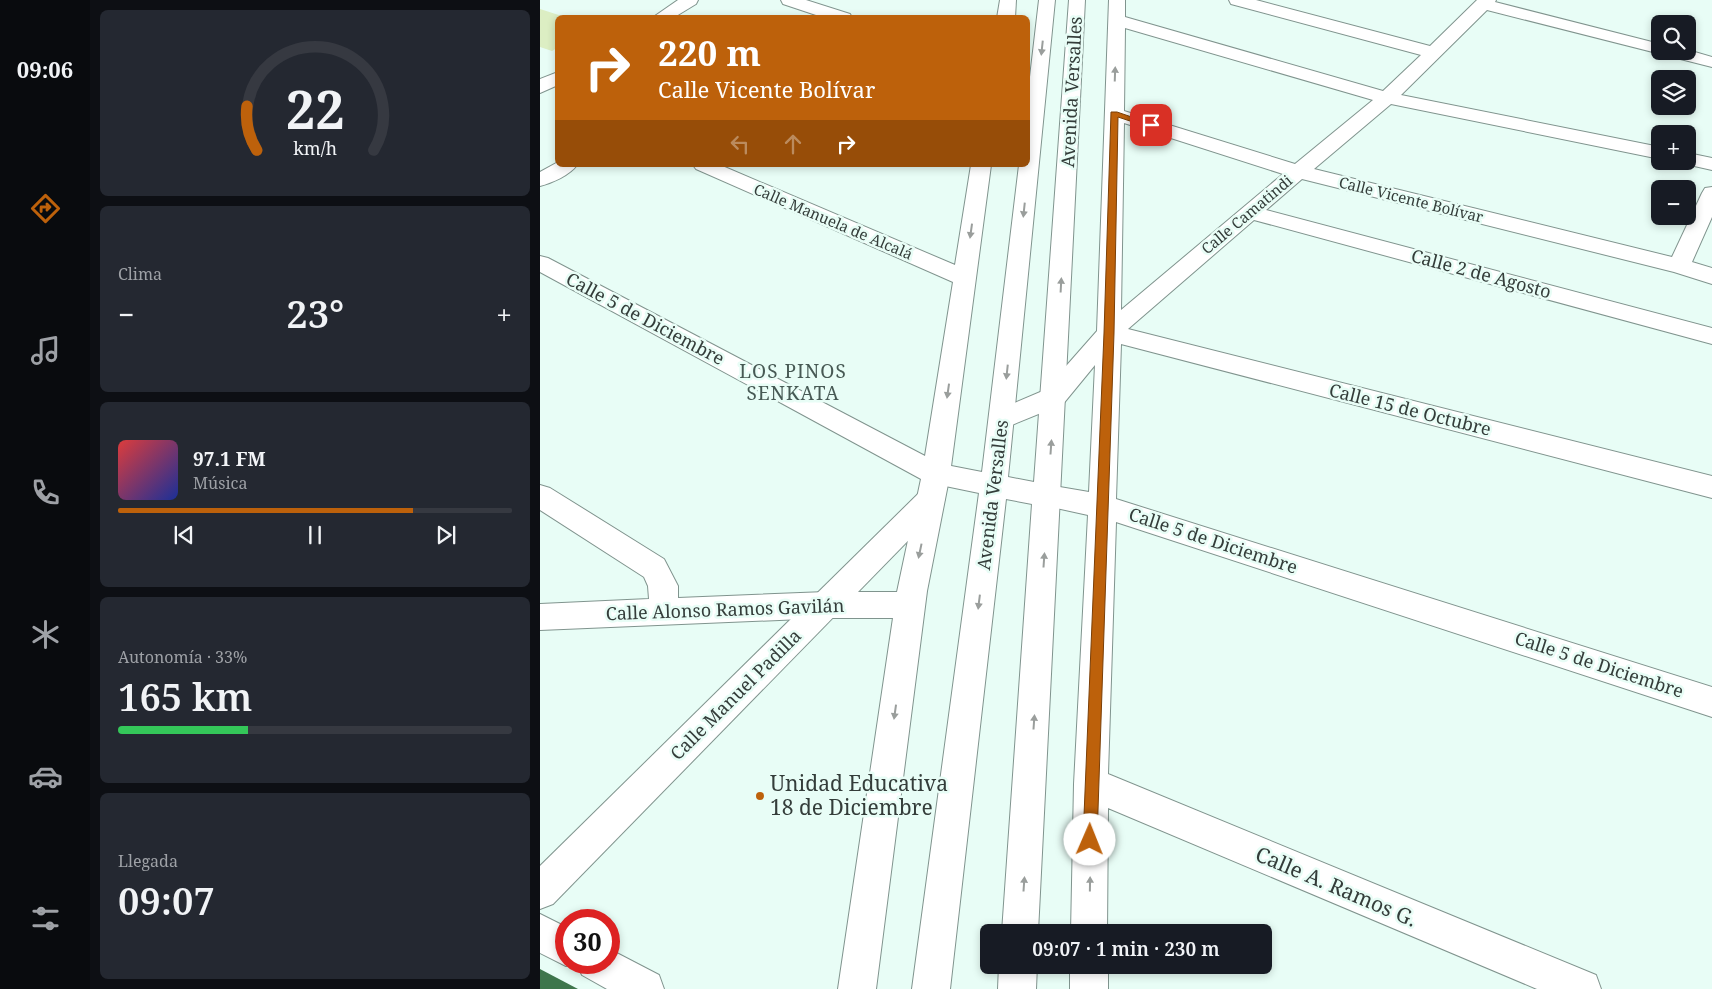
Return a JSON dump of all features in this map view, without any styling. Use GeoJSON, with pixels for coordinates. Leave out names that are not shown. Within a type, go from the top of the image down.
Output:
{"type":"FeatureCollection","features":[{"type":"Feature","properties":{"kind":"street"},"geometry":{"type":"LineString","coordinates":[[665,15],[690,0]]}},
{"type":"Feature","properties":{"kind":"street"},"geometry":{"type":"LineString","coordinates":[[790,0],[835,15]]}},
{"type":"Feature","properties":{"kind":"street"},"geometry":{"type":"LineString","coordinates":[[1006,15],[1008,0]]}},
{"type":"Feature","properties":{"kind":"street","name":"Avenida Versalles"},"geometry":{"type":"LineString","coordinates":[[1030,158],[1047,0]]}},
{"type":"Feature","properties":{"kind":"street","name":"Avenida Versalles"},"geometry":{"type":"LineString","coordinates":[[1021,924],[1077,0]]}},
{"type":"Feature","properties":{"kind":"street"},"geometry":{"type":"LineString","coordinates":[[1237,0],[1434,52]]}},
{"type":"Feature","properties":{"kind":"street"},"geometry":{"type":"LineString","coordinates":[[1486,2],[1651,47]]}},
{"type":"Feature","properties":{"kind":"street","name":"Calle Camatindi"},"geometry":{"type":"LineString","coordinates":[[1002,419],[1054,398],[1109,333],[1387,98],[1486,2]]}},
{"type":"Feature","properties":{"kind":"street"},"geometry":{"type":"LineString","coordinates":[[1089,924],[1091,784],[1109,333],[1117,10],[1387,98],[1651,151]]}},
{"type":"Feature","properties":{"kind":"street"},"geometry":{"type":"LineString","coordinates":[[1696,58],[1712,62]]}},
{"type":"Feature","properties":{"kind":"street"},"geometry":{"type":"LineString","coordinates":[[540,87],[555,79]]}},
{"type":"Feature","properties":{"kind":"street"},"geometry":{"type":"LineString","coordinates":[[540,92],[555,99]]}},
{"type":"Feature","properties":{"kind":"street","name":"Calle Vicente Bolívar"},"geometry":{"type":"LineString","coordinates":[[1114,114],[1299,172],[1679,266],[1712,276]]}},
{"type":"Feature","properties":{"kind":"street"},"geometry":{"type":"LineString","coordinates":[[1696,161],[1712,164]]}},
{"type":"Feature","properties":{"kind":"street"},"geometry":{"type":"LineString","coordinates":[[540,180],[563,167]]}},
{"type":"Feature","properties":{"kind":"street","name":"Calle Manuela de Alcalá"},"geometry":{"type":"LineString","coordinates":[[708,167],[964,278]]}},
{"type":"Feature","properties":{"kind":"street"},"geometry":{"type":"LineString","coordinates":[[856,989],[910,605],[933,487],[964,278],[976,167]]}},
{"type":"Feature","properties":{"kind":"street","name":"Avenida Versalles"},"geometry":{"type":"LineString","coordinates":[[931,989],[1002,419],[1029,167]]}},
{"type":"Feature","properties":{"kind":"street"},"geometry":{"type":"LineString","coordinates":[[1679,266],[1712,193]]}},
{"type":"Feature","properties":{"kind":"street","name":"Calle 2 de Agosto"},"geometry":{"type":"LineString","coordinates":[[1250,212],[1712,336]]}},
{"type":"Feature","properties":{"kind":"street","name":"Calle 5 de Diciembre"},"geometry":{"type":"LineString","coordinates":[[540,263],[933,487],[994,485],[1102,506],[1712,702]]}},
{"type":"Feature","properties":{"kind":"street","name":"Calle 15 de Octubre"},"geometry":{"type":"LineString","coordinates":[[1109,333],[1712,487]]}},
{"type":"Feature","properties":{"kind":"street","name":"Calle Manuel Padilla"},"geometry":{"type":"LineString","coordinates":[[540,892],[826,604],[933,487]]}},
{"type":"Feature","properties":{"kind":"street"},"geometry":{"type":"LineString","coordinates":[[540,496],[654,568],[663,586],[664,612]]}},
{"type":"Feature","properties":{"kind":"street","name":"Calle Alonso Ramos Gavilán"},"geometry":{"type":"LineString","coordinates":[[540,617],[826,604],[910,605]]}},
{"type":"Feature","properties":{"kind":"street","name":"Calle A. Ramos G."},"geometry":{"type":"LineString","coordinates":[[1091,784],[1582,989]]}},
{"type":"Feature","properties":{"kind":"street"},"geometry":{"type":"LineString","coordinates":[[540,933],[555,941]]}},
{"type":"Feature","properties":{"kind":"street"},"geometry":{"type":"LineString","coordinates":[[617,974],[645,989]]}},
{"type":"Feature","properties":{"kind":"street"},"geometry":{"type":"LineString","coordinates":[[1017,989],[1018,974]]}},
{"type":"Feature","properties":{"kind":"street"},"geometry":{"type":"LineString","coordinates":[[1089,974],[1089,989]]}},
{"type":"Feature","properties":{"kind":"green space"},"geometry":{"type":"Polygon","coordinates":[[[540,9],[559,15],[555,15],[555,49],[552,51],[540,47],[540,9]]]}},
{"type":"Feature","properties":{"kind":"building"},"geometry":{"type":"Polygon","coordinates":[[[540,969],[578,989],[540,989],[540,969]]]}},
{"type":"Feature","properties":{"kind":"place","name":"Unidad Educativa 18 de Diciembre"},"geometry":{"type":"Point","coordinates":[760,796]}},
{"type":"Feature","properties":{"kind":"district","name":"LOS PINOS SENKATA"},"geometry":{"type":"Point","coordinates":[793,382]}},
{"type":"Feature","properties":{"kind":"route"},"geometry":{"type":"LineString","coordinates":[[1090,840],[1109,333],[1114,114],[1151,125]]}}]}
